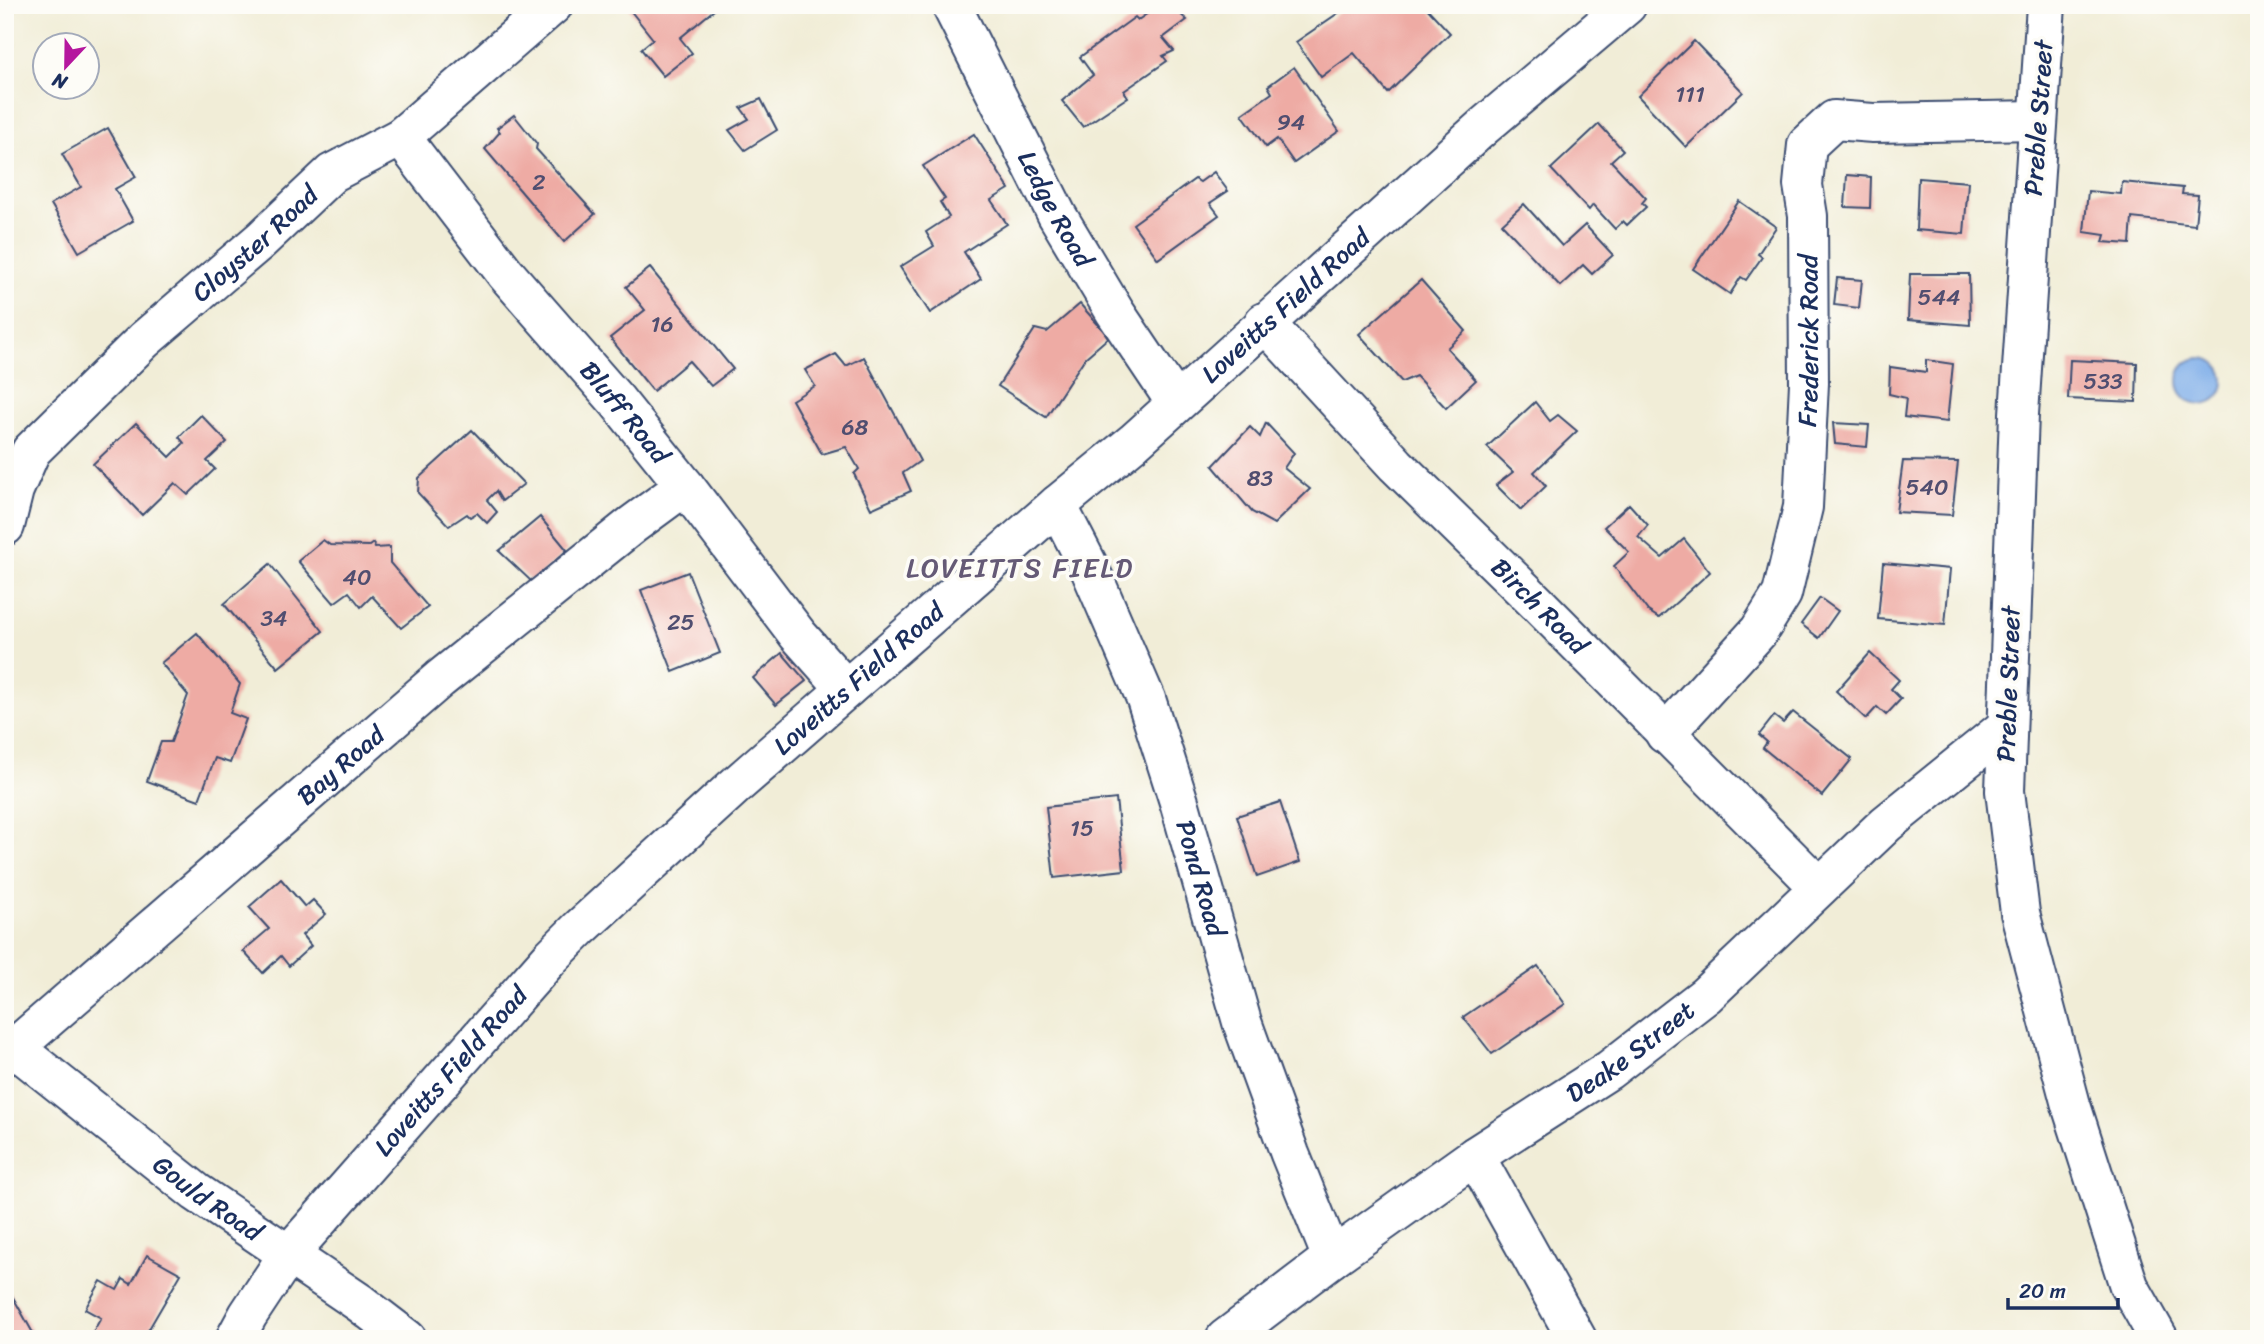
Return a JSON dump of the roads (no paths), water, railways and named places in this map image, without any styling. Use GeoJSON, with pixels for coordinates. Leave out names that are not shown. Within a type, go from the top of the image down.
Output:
{"type":"FeatureCollection","features":[{"type":"Feature","properties":{"kind":"street","name":"Cloyster Road"},"geometry":{"type":"LineString","coordinates":[[5,526],[14,491],[31,451],[144,340],[261,240],[332,173],[401,137],[552,5]]}},
{"type":"Feature","properties":{"kind":"street","name":"Ledge Road"},"geometry":{"type":"LineString","coordinates":[[951,5],[1057,215],[1115,312],[1176,403]]}},
{"type":"Feature","properties":{"kind":"street","name":"Loveitts Field Road"},"geometry":{"type":"LineString","coordinates":[[235,1339],[287,1256],[551,957],[580,928],[728,792],[1057,505],[1134,442],[1483,125],[1627,5]]}},
{"type":"Feature","properties":{"kind":"street","name":"Preble Street"},"geometry":{"type":"LineString","coordinates":[[2046,5],[2019,414],[2005,791],[2020,913],[2071,1105],[2129,1286],[2160,1339]]}},
{"type":"Feature","properties":{"kind":"street","name":"Frederick Road"},"geometry":{"type":"LineString","coordinates":[[1665,734],[1759,631],[1782,594],[1803,507],[1809,383],[1808,216],[1803,185],[1807,145],[1834,120],[1873,123],[2038,120]]}},
{"type":"Feature","properties":{"kind":"street","name":"Bluff Road"},"geometry":{"type":"LineString","coordinates":[[401,137],[506,274],[617,401],[799,635],[846,689]]}},
{"type":"Feature","properties":{"kind":"street","name":"Birch Road"},"geometry":{"type":"LineString","coordinates":[[1264,322],[1396,465],[1819,887]]}},
{"type":"Feature","properties":{"kind":"street","name":"Bay Road"},"geometry":{"type":"LineString","coordinates":[[11,1052],[440,678],[632,524],[685,486]]}},
{"type":"Feature","properties":{"kind":"street","name":"Pond Road"},"geometry":{"type":"LineString","coordinates":[[1057,505],[1089,567],[1146,699],[1180,805],[1242,1022],[1290,1154],[1332,1258]]}},
{"type":"Feature","properties":{"kind":"street","name":"Deake Street"},"geometry":{"type":"LineString","coordinates":[[1225,1339],[1332,1258],[1475,1156],[1631,1054],[1706,995],[1886,824],[2006,727]]}},
{"type":"Feature","properties":{"kind":"street","name":"Gould Road"},"geometry":{"type":"LineString","coordinates":[[11,1052],[196,1192],[360,1303],[407,1339]]}},
{"type":"Feature","properties":{"kind":"street"},"geometry":{"type":"LineString","coordinates":[[1475,1156],[1577,1339]]}},
{"type":"Feature","properties":{"kind":"water"},"geometry":{"type":"Polygon","coordinates":[[[2201,358],[2218,364],[2224,381],[2218,398],[2201,404],[2184,398],[2178,381],[2184,364],[2201,358]]]}},
{"type":"Feature","properties":{"kind":"district","name":"LOVEITTS FIELD"},"geometry":{"type":"Point","coordinates":[1020,567]}}]}
